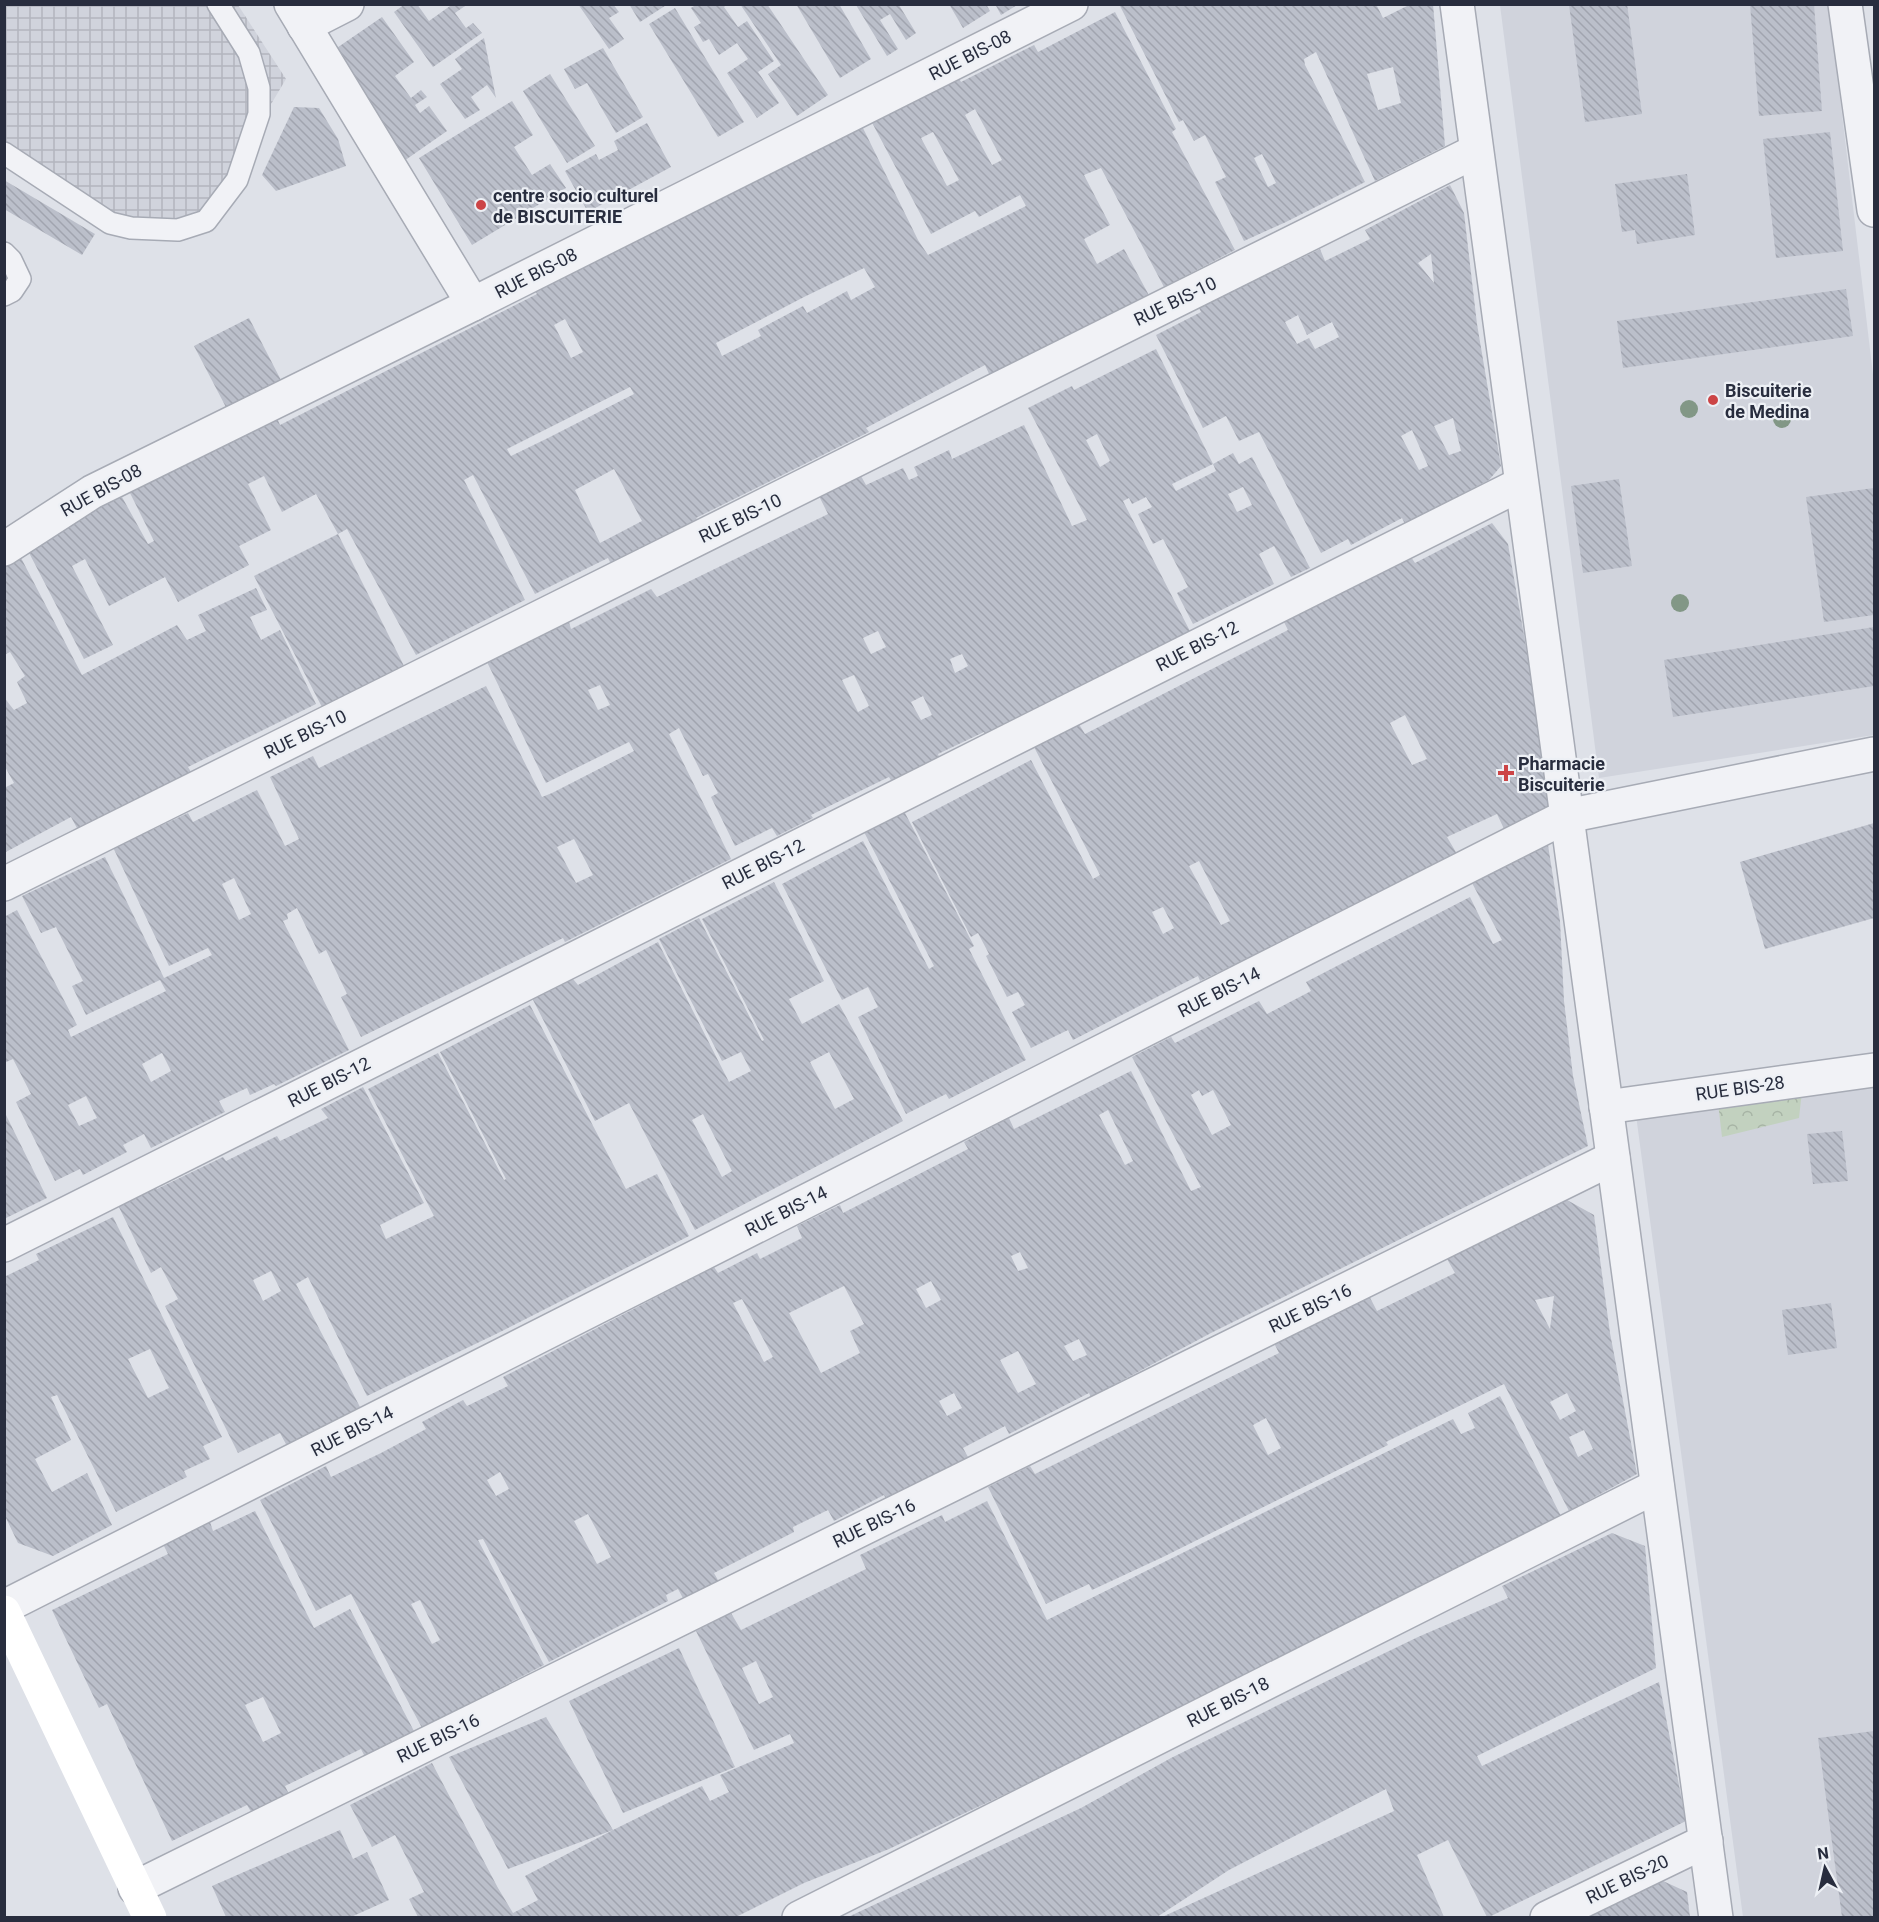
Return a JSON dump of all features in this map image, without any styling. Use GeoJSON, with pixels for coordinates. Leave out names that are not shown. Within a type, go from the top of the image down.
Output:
{"type":"FeatureCollection","features":[{"type":"Feature","properties":{"kind":"main road"},"geometry":{"type":"LineString","coordinates":[[4,1612],[150,1917]]}},
{"type":"Feature","properties":{"kind":"street"},"geometry":{"type":"LineString","coordinates":[[347,4],[298,15],[473,304]]}},
{"type":"Feature","properties":{"kind":"street","name":"RUE BIS-08"},"geometry":{"type":"LineString","coordinates":[[4,549],[93,492],[1071,4]]}},
{"type":"Feature","properties":{"kind":"street"},"geometry":{"type":"LineString","coordinates":[[1457,4],[1716,1917]]}},
{"type":"Feature","properties":{"kind":"street"},"geometry":{"type":"LineString","coordinates":[[1845,4],[1875,210]]}},
{"type":"Feature","properties":{"kind":"street","name":"RUE BIS-10"},"geometry":{"type":"LineString","coordinates":[[4,884],[1476,151]]}},
{"type":"Feature","properties":{"kind":"street","name":"RUE BIS-12"},"geometry":{"type":"LineString","coordinates":[[4,1245],[1521,484]]}},
{"type":"Feature","properties":{"kind":"street","name":"RUE BIS-14"},"geometry":{"type":"LineString","coordinates":[[4,1607],[1567,816],[1875,754]]}},
{"type":"Feature","properties":{"kind":"street","name":"RUE BIS-28"},"geometry":{"type":"LineString","coordinates":[[1606,1107],[1875,1070]]}},
{"type":"Feature","properties":{"kind":"street","name":"RUE BIS-16"},"geometry":{"type":"LineString","coordinates":[[135,1888],[1613,1158]]}},
{"type":"Feature","properties":{"kind":"street","name":"RUE BIS-18"},"geometry":{"type":"LineString","coordinates":[[798,1917],[1657,1486]]}},
{"type":"Feature","properties":{"kind":"street","name":"RUE BIS-20"},"geometry":{"type":"LineString","coordinates":[[1547,1917],[1706,1841]]}},
{"type":"Feature","properties":{"kind":"lane"},"geometry":{"type":"LineString","coordinates":[[4,153],[110,223],[131,228],[178,230],[206,221],[237,180],[259,114],[259,88],[249,53],[218,4]]}},
{"type":"Feature","properties":{"kind":"lane"},"geometry":{"type":"LineString","coordinates":[[4,253],[11,260],[20,279],[12,291],[4,295]]}},
{"type":"Feature","properties":{"kind":"shaded area"},"geometry":{"type":"Polygon","coordinates":[[[4,5],[238,5],[286,79],[206,214],[184,241],[81,199],[5,151],[4,5]]]}},
{"type":"Feature","properties":{"kind":"shaded area","name":"Biscuiterie de Medina"},"geometry":{"type":"Polygon","coordinates":[[[1500,5],[1829,5],[1874,383],[1874,735],[1599,778],[1500,5]]]}},
{"type":"Feature","properties":{"kind":"shaded area"},"geometry":{"type":"Polygon","coordinates":[[[1874,1081],[1874,1917],[1743,1917],[1636,1115],[1874,1081]]]}},
{"type":"Feature","properties":{"kind":"green space"},"geometry":{"type":"Polygon","coordinates":[[[1802,1091],[1799,1118],[1722,1137],[1718,1103],[1802,1091]]]}},
{"type":"Feature","properties":{"kind":"building"},"geometry":{"type":"Polygon","coordinates":[[[405,4],[417,4],[429,21],[450,6],[449,4],[464,4],[465,6],[455,13],[466,28],[473,23],[482,33],[433,67],[394,12],[405,4]]]}},
{"type":"Feature","properties":{"kind":"building"},"geometry":{"type":"Polygon","coordinates":[[[578,4],[613,4],[619,12],[609,18],[624,39],[609,49],[578,4]]]}},
{"type":"Feature","properties":{"kind":"building"},"geometry":{"type":"Polygon","coordinates":[[[629,4],[668,4],[640,22],[629,4]]]}},
{"type":"Feature","properties":{"kind":"building"},"geometry":{"type":"Polygon","coordinates":[[[697,4],[727,4],[724,7],[738,27],[747,21],[774,61],[758,72],[779,103],[757,118],[727,73],[748,59],[737,43],[719,55],[709,39],[703,42],[694,27],[701,23],[691,8],[697,4]]]}},
{"type":"Feature","properties":{"kind":"building"},"geometry":{"type":"Polygon","coordinates":[[[740,4],[767,4],[828,95],[797,116],[768,74],[781,65],[740,4]]]}},
{"type":"Feature","properties":{"kind":"building"},"geometry":{"type":"Polygon","coordinates":[[[796,4],[839,4],[871,59],[840,78],[796,4]]]}},
{"type":"Feature","properties":{"kind":"building"},"geometry":{"type":"Polygon","coordinates":[[[949,4],[986,4],[990,11],[963,28],[949,4]]]}},
{"type":"Feature","properties":{"kind":"building"},"geometry":{"type":"Polygon","coordinates":[[[995,4],[1019,4],[1001,15],[995,4]]]}},
{"type":"Feature","properties":{"kind":"building"},"geometry":{"type":"Polygon","coordinates":[[[1119,4],[1376,4],[1383,18],[1411,4],[1433,4],[1445,146],[1375,181],[1316,52],[1304,59],[1305,65],[1365,182],[1244,241],[1215,182],[1226,177],[1205,135],[1194,141],[1183,120],[1179,122],[1119,4]],[[1393,67],[1367,74],[1378,110],[1401,103],[1393,67]],[[1262,154],[1254,158],[1268,187],[1276,183],[1262,154]]]}},
{"type":"Feature","properties":{"kind":"building"},"geometry":{"type":"Polygon","coordinates":[[[1627,4],[1642,114],[1585,122],[1569,5],[1627,4]]]}},
{"type":"Feature","properties":{"kind":"building"},"geometry":{"type":"Polygon","coordinates":[[[1750,4],[1814,4],[1822,111],[1759,116],[1750,4]]]}},
{"type":"Feature","properties":{"kind":"building"},"geometry":{"type":"Polygon","coordinates":[[[856,5],[899,5],[916,33],[906,40],[890,14],[880,20],[898,49],[887,56],[856,5]]]}},
{"type":"Feature","properties":{"kind":"building"},"geometry":{"type":"Polygon","coordinates":[[[675,8],[744,122],[718,137],[649,24],[675,8]]]}},
{"type":"Feature","properties":{"kind":"building"},"geometry":{"type":"Polygon","coordinates":[[[1115,12],[1176,129],[1172,132],[1235,250],[1164,287],[1101,168],[1084,175],[1110,225],[1084,239],[1097,264],[1124,249],[1151,299],[1077,337],[1075,332],[990,376],[985,365],[866,428],[869,432],[696,518],[701,523],[613,568],[608,558],[535,594],[473,475],[464,480],[525,600],[416,655],[347,529],[338,534],[316,494],[282,512],[264,476],[248,484],[271,530],[239,546],[249,565],[178,602],[165,577],[109,606],[85,559],[72,566],[113,645],[84,659],[25,545],[122,497],[148,544],[154,541],[127,487],[274,411],[280,425],[537,294],[534,290],[860,122],[918,240],[928,255],[1026,206],[1020,195],[979,217],[975,211],[931,234],[868,115],[955,70],[961,82],[1034,45],[1038,52],[1115,12]],[[975,109],[965,115],[992,165],[1002,160],[975,109]],[[933,132],[921,138],[947,186],[959,180],[933,132]],[[864,268],[716,343],[722,356],[761,336],[758,330],[803,306],[807,313],[847,291],[851,300],[875,287],[864,268]],[[565,319],[554,325],[571,358],[583,352],[565,319]],[[630,387],[507,449],[511,456],[634,394],[630,387]],[[614,469],[575,490],[600,543],[642,521],[614,469]]]}},
{"type":"Feature","properties":{"kind":"building"},"geometry":{"type":"Polygon","coordinates":[[[382,17],[414,62],[395,76],[411,98],[421,90],[427,97],[415,105],[420,113],[429,106],[447,131],[404,161],[328,54],[382,17]]]}},
{"type":"Feature","properties":{"kind":"building"},"geometry":{"type":"Polygon","coordinates":[[[484,38],[496,98],[487,85],[471,97],[480,110],[465,119],[440,84],[462,69],[455,59],[484,38]]]}},
{"type":"Feature","properties":{"kind":"building"},"geometry":{"type":"Polygon","coordinates":[[[603,48],[643,117],[616,133],[587,83],[575,89],[564,69],[603,48]]]}},
{"type":"Feature","properties":{"kind":"building"},"geometry":{"type":"Polygon","coordinates":[[[550,74],[595,146],[567,163],[523,91],[550,74]]]}},
{"type":"Feature","properties":{"kind":"building"},"geometry":{"type":"Polygon","coordinates":[[[512,101],[533,135],[514,147],[532,175],[550,164],[566,188],[472,245],[419,158],[512,101]]]}},
{"type":"Feature","properties":{"kind":"building"},"geometry":{"type":"Polygon","coordinates":[[[294,107],[319,108],[338,139],[346,166],[276,191],[262,175],[294,107]]]}},
{"type":"Feature","properties":{"kind":"building"},"geometry":{"type":"Polygon","coordinates":[[[647,123],[671,167],[588,212],[565,171],[596,154],[599,160],[618,150],[614,141],[647,123]]]}},
{"type":"Feature","properties":{"kind":"building"},"geometry":{"type":"Polygon","coordinates":[[[1830,132],[1843,251],[1776,258],[1763,139],[1830,132]]]}},
{"type":"Feature","properties":{"kind":"building"},"geometry":{"type":"Polygon","coordinates":[[[1687,174],[1695,235],[1637,244],[1635,230],[1622,232],[1615,184],[1687,174]]]}},
{"type":"Feature","properties":{"kind":"building"},"geometry":{"type":"Polygon","coordinates":[[[4,180],[95,234],[82,255],[4,209],[4,180]]]}},
{"type":"Feature","properties":{"kind":"building"},"geometry":{"type":"Polygon","coordinates":[[[1450,185],[1464,213],[1477,324],[1501,466],[1489,480],[1405,524],[1402,518],[1351,545],[1348,539],[1321,553],[1259,432],[1239,441],[1226,416],[1203,428],[1156,335],[1201,312],[1196,302],[1271,264],[1275,271],[1320,249],[1325,261],[1370,239],[1365,230],[1450,185]],[[1431,254],[1418,263],[1434,283],[1431,254]],[[1298,315],[1285,322],[1297,344],[1309,338],[1315,349],[1339,337],[1332,322],[1307,335],[1298,315]],[[1453,418],[1434,426],[1449,455],[1461,451],[1453,418]],[[1412,430],[1401,436],[1419,470],[1428,466],[1412,430]]]}},
{"type":"Feature","properties":{"kind":"building"},"geometry":{"type":"Polygon","coordinates":[[[1846,289],[1853,336],[1623,368],[1617,321],[1846,289]]]}},
{"type":"Feature","properties":{"kind":"building"},"geometry":{"type":"Polygon","coordinates":[[[249,318],[284,386],[229,413],[194,346],[249,318]]]}},
{"type":"Feature","properties":{"kind":"building"},"geometry":{"type":"Polygon","coordinates":[[[1156,349],[1213,464],[1233,453],[1239,464],[1252,457],[1310,568],[1291,577],[1274,546],[1259,554],[1274,584],[1193,624],[1177,593],[1188,587],[1163,539],[1153,544],[1138,514],[1152,507],[1146,497],[1132,504],[1129,498],[1123,501],[1193,637],[986,737],[984,732],[938,754],[940,759],[892,782],[889,777],[811,815],[813,818],[777,836],[772,828],[735,846],[711,797],[718,793],[708,774],[703,776],[679,728],[669,734],[731,859],[565,942],[563,938],[361,1037],[341,997],[347,994],[326,950],[319,954],[297,908],[287,914],[288,919],[283,921],[349,1050],[276,1086],[274,1084],[250,1095],[247,1088],[219,1101],[225,1112],[151,1148],[144,1134],[123,1145],[127,1152],[83,1175],[80,1169],[55,1181],[16,1102],[31,1094],[13,1059],[4,1063],[4,917],[17,910],[77,1025],[68,1030],[71,1037],[166,991],[160,980],[86,1015],[72,986],[83,981],[56,927],[41,933],[22,896],[105,857],[164,978],[212,955],[208,948],[169,966],[110,841],[150,822],[152,830],[188,813],[193,822],[257,790],[285,846],[299,839],[270,777],[313,756],[319,768],[486,686],[542,797],[552,793],[634,751],[629,742],[546,783],[486,660],[568,619],[571,629],[651,589],[657,597],[822,517],[828,514],[819,496],[861,476],[866,485],[903,468],[909,480],[918,476],[914,467],[949,450],[952,459],[1024,425],[1072,526],[1087,520],[1028,408],[1072,386],[1074,390],[1156,349]],[[1097,434],[1086,440],[1100,467],[1110,461],[1097,434]],[[1213,464],[1172,484],[1176,491],[1216,471],[1213,464]],[[1243,487],[1228,494],[1237,512],[1252,505],[1243,487]],[[878,631],[863,638],[871,654],[886,647],[878,631]],[[962,654],[950,659],[955,673],[968,666],[962,654]],[[854,675],[842,680],[858,712],[869,706],[854,675]],[[600,685],[588,690],[598,710],[610,705],[600,685]],[[923,696],[911,702],[921,720],[932,715],[923,696]],[[574,839],[557,847],[576,883],[593,875],[574,839]],[[234,878],[222,884],[239,920],[251,914],[234,878]],[[162,1053],[142,1064],[151,1082],[171,1071],[162,1053]],[[86,1096],[68,1105],[79,1126],[97,1118],[86,1096]]]}},
{"type":"Feature","properties":{"kind":"building"},"geometry":{"type":"Polygon","coordinates":[[[1619,479],[1632,566],[1583,573],[1571,486],[1619,479]]]}},
{"type":"Feature","properties":{"kind":"building"},"geometry":{"type":"Polygon","coordinates":[[[1874,488],[1874,615],[1824,622],[1806,497],[1874,488]]]}},
{"type":"Feature","properties":{"kind":"building"},"geometry":{"type":"Polygon","coordinates":[[[1492,523],[1508,544],[1529,664],[1549,806],[1505,831],[1497,814],[1447,837],[1457,854],[1326,921],[1200,981],[1198,976],[1073,1040],[1068,1030],[1031,1048],[1012,1012],[1025,1005],[1018,992],[1007,997],[986,956],[989,954],[978,933],[971,937],[912,822],[1031,760],[1093,879],[1100,875],[1033,745],[1077,721],[1085,734],[1288,630],[1283,620],[1326,597],[1367,581],[1411,557],[1415,563],[1492,523]],[[1405,715],[1390,723],[1412,765],[1427,759],[1405,715]],[[1199,861],[1189,866],[1221,925],[1230,921],[1199,861]],[[1163,907],[1152,912],[1163,934],[1174,928],[1163,907]]]}},
{"type":"Feature","properties":{"kind":"building"},"geometry":{"type":"Polygon","coordinates":[[[338,534],[405,668],[323,709],[254,576],[338,534]]]}},
{"type":"Feature","properties":{"kind":"building"},"geometry":{"type":"Polygon","coordinates":[[[19,554],[82,675],[177,625],[187,640],[206,631],[198,615],[256,588],[267,610],[250,617],[261,640],[280,630],[316,704],[188,767],[191,772],[78,830],[71,817],[4,853],[4,788],[14,783],[4,765],[4,701],[6,700],[14,710],[27,703],[17,682],[25,676],[10,652],[4,655],[4,564],[19,554]]]}},
{"type":"Feature","properties":{"kind":"building"},"geometry":{"type":"Polygon","coordinates":[[[1874,627],[1874,686],[1673,717],[1664,660],[1874,627]]]}},
{"type":"Feature","properties":{"kind":"building"},"geometry":{"type":"Polygon","coordinates":[[[904,811],[974,946],[969,949],[1026,1060],[949,1099],[946,1094],[906,1114],[858,1017],[878,1007],[868,987],[842,1000],[782,884],[863,841],[929,969],[934,966],[864,832],[904,811]]]}},
{"type":"Feature","properties":{"kind":"building"},"geometry":{"type":"Polygon","coordinates":[[[1874,823],[1874,918],[1765,949],[1740,862],[1874,823]]]}},
{"type":"Feature","properties":{"kind":"building"},"geometry":{"type":"Polygon","coordinates":[[[1548,845],[1560,921],[1564,1001],[1573,1076],[1588,1146],[1211,1333],[1091,1397],[1089,1393],[1009,1434],[1005,1426],[963,1448],[968,1457],[886,1499],[884,1495],[834,1521],[828,1510],[793,1527],[794,1532],[714,1573],[719,1582],[684,1600],[678,1589],[666,1595],[668,1601],[549,1662],[483,1539],[478,1540],[544,1665],[422,1728],[351,1594],[316,1611],[260,1500],[326,1466],[331,1477],[381,1453],[426,1429],[422,1422],[463,1400],[467,1406],[508,1386],[503,1377],[714,1267],[718,1273],[757,1253],[760,1259],[802,1238],[797,1226],[840,1205],[843,1213],[968,1149],[964,1142],[1009,1118],[1014,1129],[1131,1071],[1191,1191],[1201,1187],[1132,1057],[1171,1037],[1175,1043],[1259,1001],[1267,1014],[1311,991],[1306,982],[1470,897],[1493,944],[1502,940],[1471,881],[1548,845]],[[1199,1090],[1191,1095],[1212,1135],[1231,1125],[1213,1090],[1202,1096],[1199,1090]],[[1108,1110],[1099,1115],[1125,1165],[1133,1161],[1108,1110]],[[1020,1252],[1011,1256],[1018,1271],[1028,1268],[1020,1252]],[[931,1281],[916,1289],[926,1308],[941,1300],[931,1281]],[[844,1286],[789,1313],[821,1373],[860,1353],[850,1331],[864,1324],[844,1286]],[[742,1299],[733,1303],[764,1362],[773,1357],[742,1299]],[[1079,1339],[1064,1346],[1073,1361],[1087,1355],[1079,1339]],[[1018,1351],[1000,1360],[1018,1393],[1036,1384],[1018,1351]],[[954,1393],[939,1401],[947,1416],[962,1408],[954,1393]],[[500,1472],[487,1480],[496,1496],[509,1489],[500,1472]],[[588,1514],[574,1521],[597,1564],[611,1557],[588,1514]],[[420,1600],[411,1604],[432,1644],[440,1640],[420,1600]]]}},
{"type":"Feature","properties":{"kind":"building"},"geometry":{"type":"Polygon","coordinates":[[[774,882],[824,981],[789,999],[802,1024],[839,1004],[903,1121],[695,1230],[629,1103],[595,1121],[532,998],[572,978],[578,985],[658,942],[729,1082],[751,1071],[741,1052],[722,1061],[659,939],[699,918],[762,1041],[764,1040],[702,919],[774,882]],[[829,1052],[810,1062],[835,1109],[854,1099],[829,1052]],[[703,1114],[692,1120],[722,1177],[732,1171],[703,1114]]]}},
{"type":"Feature","properties":{"kind":"building"},"geometry":{"type":"Polygon","coordinates":[[[530,1005],[626,1189],[657,1174],[689,1236],[494,1335],[367,1396],[308,1277],[296,1284],[360,1407],[287,1446],[280,1433],[238,1453],[165,1306],[178,1299],[161,1267],[151,1273],[116,1201],[155,1182],[157,1189],[223,1157],[226,1161],[277,1136],[280,1141],[328,1118],[321,1109],[363,1087],[424,1203],[380,1225],[386,1239],[434,1216],[368,1089],[438,1053],[504,1180],[506,1179],[440,1052],[530,1005]],[[271,1271],[253,1280],[263,1301],[281,1291],[271,1271]]]}},
{"type":"Feature","properties":{"kind":"building"},"geometry":{"type":"Polygon","coordinates":[[[4,1111],[47,1198],[4,1219],[4,1111]]]}},
{"type":"Feature","properties":{"kind":"building"},"geometry":{"type":"Polygon","coordinates":[[[1842,1131],[1848,1181],[1813,1184],[1807,1134],[1842,1131]]]}},
{"type":"Feature","properties":{"kind":"building"},"geometry":{"type":"Polygon","coordinates":[[[1567,1200],[1594,1215],[1610,1333],[1637,1474],[1569,1511],[1504,1384],[1386,1442],[1388,1445],[1163,1557],[1092,1590],[1089,1584],[1046,1604],[988,1487],[1030,1466],[1035,1474],[1279,1353],[1273,1341],[1366,1290],[1377,1311],[1455,1273],[1447,1259],[1567,1200]],[[1554,1296],[1535,1300],[1550,1329],[1554,1296]],[[1567,1393],[1550,1402],[1560,1420],[1576,1411],[1567,1393]],[[1266,1418],[1253,1425],[1268,1455],[1281,1448],[1266,1418]],[[1584,1430],[1569,1437],[1578,1457],[1593,1449],[1584,1430]]]}},
{"type":"Feature","properties":{"kind":"building"},"geometry":{"type":"Polygon","coordinates":[[[113,1217],[222,1437],[203,1446],[210,1459],[184,1471],[187,1477],[116,1512],[57,1395],[51,1397],[71,1440],[35,1459],[52,1492],[87,1473],[112,1525],[53,1556],[18,1543],[4,1514],[4,1277],[39,1260],[36,1254],[113,1217]],[[150,1349],[128,1359],[148,1398],[169,1388],[150,1349]]]}},
{"type":"Feature","properties":{"kind":"building"},"geometry":{"type":"Polygon","coordinates":[[[1831,1303],[1837,1348],[1788,1355],[1782,1310],[1831,1303]]]}},
{"type":"Feature","properties":{"kind":"building"},"geometry":{"type":"Polygon","coordinates":[[[1500,1396],[1563,1520],[1147,1723],[1069,1764],[889,1849],[804,1883],[736,1917],[418,1917],[409,1899],[424,1892],[395,1835],[372,1847],[350,1805],[432,1763],[513,1913],[538,1900],[525,1876],[702,1786],[710,1801],[729,1792],[720,1775],[794,1743],[790,1734],[754,1750],[696,1631],[731,1613],[741,1630],[866,1569],[860,1555],[942,1515],[945,1522],[987,1501],[1047,1620],[1453,1419],[1461,1434],[1475,1428],[1468,1413],[1500,1396]],[[756,1661],[742,1668],[759,1704],[773,1697],[756,1661]]]}},
{"type":"Feature","properties":{"kind":"building"},"geometry":{"type":"Polygon","coordinates":[[[255,1511],[314,1628],[350,1609],[415,1733],[366,1759],[361,1749],[285,1786],[290,1796],[253,1815],[247,1805],[172,1841],[107,1704],[99,1708],[52,1610],[168,1554],[163,1544],[210,1522],[213,1531],[255,1511]],[[263,1697],[245,1705],[263,1742],[281,1733],[263,1697]]]}},
{"type":"Feature","properties":{"kind":"building"},"geometry":{"type":"Polygon","coordinates":[[[1612,1533],[1645,1546],[1656,1668],[1477,1756],[1482,1766],[1659,1682],[1686,1821],[1489,1917],[1448,1840],[1417,1855],[1444,1917],[1162,1917],[1394,1811],[1386,1789],[1229,1870],[1157,1917],[848,1917],[1081,1808],[1171,1758],[1331,1679],[1418,1637],[1508,1598],[1502,1586],[1612,1533]]]}},
{"type":"Feature","properties":{"kind":"building"},"geometry":{"type":"Polygon","coordinates":[[[679,1648],[735,1767],[623,1813],[569,1701],[679,1648]]]}},
{"type":"Feature","properties":{"kind":"building"},"geometry":{"type":"Polygon","coordinates":[[[546,1717],[613,1830],[508,1869],[449,1757],[546,1717]]]}},
{"type":"Feature","properties":{"kind":"building"},"geometry":{"type":"Polygon","coordinates":[[[1874,1731],[1874,1917],[1842,1917],[1818,1738],[1874,1731]]]}},
{"type":"Feature","properties":{"kind":"building"},"geometry":{"type":"Polygon","coordinates":[[[340,1830],[353,1859],[367,1852],[389,1900],[351,1917],[226,1917],[212,1886],[340,1830]]]}},
{"type":"Feature","properties":{"kind":"building"},"geometry":{"type":"Polygon","coordinates":[[[1663,1881],[1687,1892],[1690,1917],[1587,1917],[1663,1881]]]}},
{"type":"Feature","properties":{"kind":"place","name":"centre socio culturel de BISCUITERIE"},"geometry":{"type":"Point","coordinates":[481,205]}},
{"type":"Feature","properties":{"kind":"place","name":"Biscuiterie de Medina"},"geometry":{"type":"Point","coordinates":[1713,400]}},
{"type":"Feature","properties":{"kind":"place","name":"Pharmacie Biscuiterie"},"geometry":{"type":"Point","coordinates":[1506,773]}}]}
